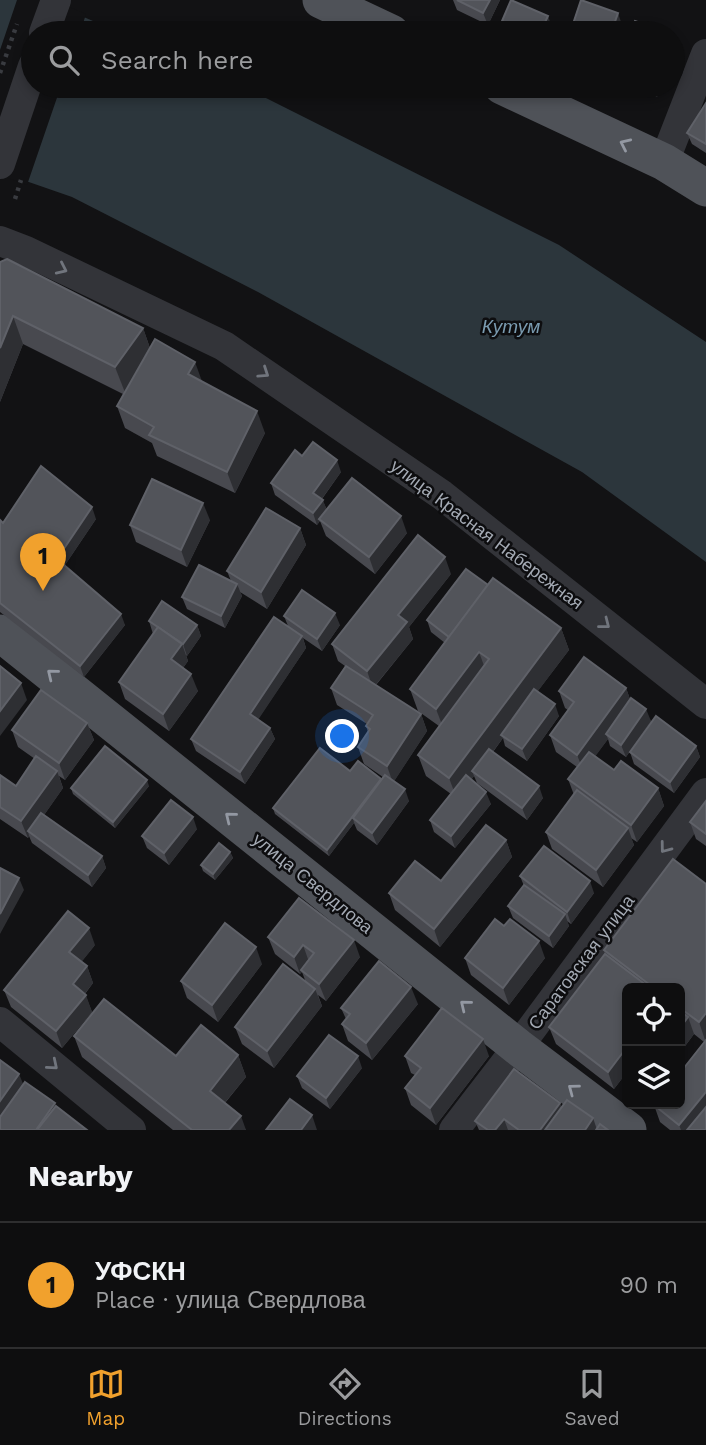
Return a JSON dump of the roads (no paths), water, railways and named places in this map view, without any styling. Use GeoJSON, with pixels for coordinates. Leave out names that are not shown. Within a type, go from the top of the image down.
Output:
{"type":"FeatureCollection","features":[{"type":"Feature","properties":{"kind":"main road"},"geometry":{"type":"LineString","coordinates":[[321,0],[366,21]]}},
{"type":"Feature","properties":{"kind":"main road"},"geometry":{"type":"LineString","coordinates":[[528,98],[664,162],[706,188]]}},
{"type":"Feature","properties":{"kind":"main road","name":"улица Свердлова"},"geometry":{"type":"LineString","coordinates":[[0,633],[518,1047],[628,1130]]}},
{"type":"Feature","properties":{"kind":"street"},"geometry":{"type":"LineString","coordinates":[[48,21],[56,0]]}},
{"type":"Feature","properties":{"kind":"street"},"geometry":{"type":"LineString","coordinates":[[664,162],[706,54]]}},
{"type":"Feature","properties":{"kind":"street"},"geometry":{"type":"LineString","coordinates":[[0,164],[22,98]]}},
{"type":"Feature","properties":{"kind":"street","name":"улица Красная Набережная"},"geometry":{"type":"LineString","coordinates":[[0,242],[26,251],[224,346],[442,495],[706,704]]}},
{"type":"Feature","properties":{"kind":"street","name":"Саратовская улица"},"geometry":{"type":"LineString","coordinates":[[454,1130],[706,793]]}},
{"type":"Feature","properties":{"kind":"street"},"geometry":{"type":"LineString","coordinates":[[0,1022],[131,1130]]}},
{"type":"Feature","properties":{"kind":"water","name":"Кутум"},"geometry":{"type":"Polygon","coordinates":[[[0,0],[44,0],[93,21],[21,21],[21,98],[266,98],[559,245],[706,342],[706,562],[582,472],[258,292],[72,197],[0,172],[0,0]]]}},
{"type":"Feature","properties":{"kind":"place","name":"УФСКН"},"geometry":{"type":"Point","coordinates":[43,591]}}]}
